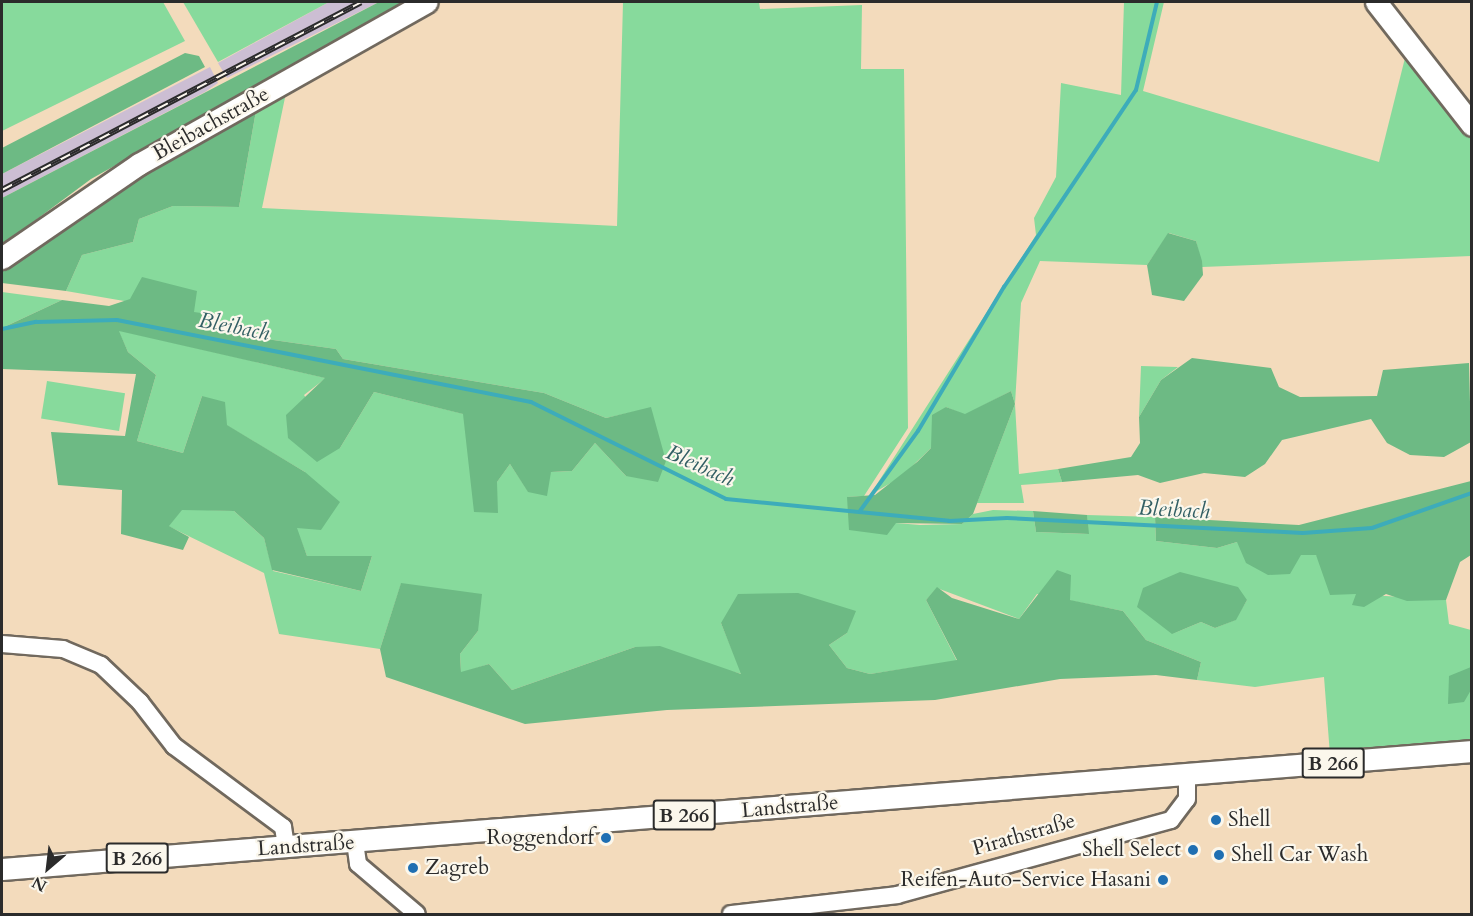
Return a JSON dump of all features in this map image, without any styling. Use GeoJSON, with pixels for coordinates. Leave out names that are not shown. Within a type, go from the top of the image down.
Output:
{"type":"FeatureCollection","features":[{"type":"Feature","properties":{"kind":"main road","name":"Bleibachstraße"},"geometry":{"type":"LineString","coordinates":[[2,258],[139,164],[427,2]]}},
{"type":"Feature","properties":{"kind":"main road"},"geometry":{"type":"LineString","coordinates":[[1376,2],[1472,125]]}},
{"type":"Feature","properties":{"kind":"main road","name":"Landstraße"},"geometry":{"type":"LineString","coordinates":[[2,869],[1472,751]]}},
{"type":"Feature","properties":{"kind":"street"},"geometry":{"type":"LineString","coordinates":[[2,644],[63,649],[101,665],[140,702],[174,746],[283,827],[286,847]]}},
{"type":"Feature","properties":{"kind":"street","name":"Pirathstraße"},"geometry":{"type":"LineString","coordinates":[[731,915],[897,895],[1182,813],[1187,775]]}},
{"type":"Feature","properties":{"kind":"street"},"geometry":{"type":"LineString","coordinates":[[355,842],[358,864],[417,915]]}},
{"type":"Feature","properties":{"kind":"shaded area"},"geometry":{"type":"Polygon","coordinates":[[[329,2],[379,2],[227,78],[218,63],[329,2]]]}},
{"type":"Feature","properties":{"kind":"shaded area"},"geometry":{"type":"Polygon","coordinates":[[[210,67],[218,83],[205,92],[2,198],[2,174],[210,67]]]}},
{"type":"Feature","properties":{"kind":"green space"},"geometry":{"type":"Polygon","coordinates":[[[2,2],[163,2],[185,41],[2,131],[2,2]]]}},
{"type":"Feature","properties":{"kind":"green space"},"geometry":{"type":"Polygon","coordinates":[[[183,2],[329,2],[218,62],[183,2]]]}},
{"type":"Feature","properties":{"kind":"green space"},"geometry":{"type":"Polygon","coordinates":[[[379,2],[408,2],[91,179],[2,245],[2,198],[379,2]]]}},
{"type":"Feature","properties":{"kind":"green space"},"geometry":{"type":"Polygon","coordinates":[[[623,2],[759,2],[760,9],[862,5],[861,69],[904,69],[908,428],[864,496],[847,497],[896,523],[920,525],[962,524],[973,514],[993,510],[1033,511],[1036,532],[1088,534],[1087,515],[1155,517],[1156,541],[1217,548],[1237,542],[1316,555],[1356,594],[1446,600],[1449,624],[1471,630],[1471,740],[1330,755],[1324,677],[1255,687],[1197,680],[1201,662],[1146,640],[1123,611],[1037,594],[1019,619],[937,588],[926,600],[957,661],[870,674],[847,668],[829,645],[847,633],[721,623],[742,674],[635,647],[512,690],[489,664],[461,673],[460,654],[478,631],[401,584],[380,649],[279,634],[264,573],[168,526],[182,509],[234,511],[264,538],[273,571],[361,591],[372,556],[307,556],[296,528],[305,472],[226,425],[202,396],[183,453],[137,441],[156,375],[128,352],[118,330],[326,378],[304,395],[340,448],[374,392],[464,414],[475,512],[510,464],[528,491],[551,472],[572,471],[595,443],[626,476],[651,408],[606,418],[544,393],[343,359],[336,349],[204,330],[194,313],[66,291],[82,255],[133,242],[139,219],[173,206],[239,207],[257,105],[287,88],[262,208],[617,226],[623,2]],[[1247,600],[1172,634],[1201,622],[1215,628],[1235,620],[1247,600]]]}},
{"type":"Feature","properties":{"kind":"green space"},"geometry":{"type":"Polygon","coordinates":[[[1124,2],[1164,2],[1143,91],[1379,162],[1405,58],[1471,136],[1471,256],[1202,267],[1196,241],[1169,233],[1147,265],[1040,261],[1021,303],[1015,404],[1011,391],[965,415],[946,407],[931,448],[901,477],[870,495],[1036,235],[1034,218],[1056,177],[1061,83],[1121,95],[1124,2]]]}},
{"type":"Feature","properties":{"kind":"green space"},"geometry":{"type":"Polygon","coordinates":[[[185,53],[199,56],[205,67],[2,174],[2,148],[185,53]]]}},
{"type":"Feature","properties":{"kind":"green space"},"geometry":{"type":"Polygon","coordinates":[[[257,105],[239,207],[173,206],[139,219],[133,242],[82,255],[66,291],[2,283],[2,266],[257,105]]]}},
{"type":"Feature","properties":{"kind":"green space"},"geometry":{"type":"Polygon","coordinates":[[[1168,233],[1196,241],[1202,261],[1203,275],[1184,301],[1152,295],[1147,265],[1168,233]]]}},
{"type":"Feature","properties":{"kind":"green space"},"geometry":{"type":"Polygon","coordinates":[[[142,277],[197,291],[194,312],[208,314],[204,330],[336,349],[343,359],[544,393],[606,418],[651,407],[666,461],[658,482],[626,476],[595,443],[572,471],[551,472],[547,496],[528,492],[510,464],[497,482],[498,513],[474,512],[463,414],[374,392],[340,448],[317,462],[288,438],[286,415],[325,378],[119,331],[128,352],[156,375],[137,441],[183,453],[202,396],[225,402],[227,425],[305,472],[340,502],[321,530],[297,528],[307,556],[372,556],[361,591],[272,570],[264,538],[234,511],[182,510],[169,526],[189,537],[183,550],[121,534],[122,490],[58,485],[51,432],[125,436],[136,374],[2,369],[2,328],[62,300],[109,306],[130,299],[142,277]]]}},
{"type":"Feature","properties":{"kind":"green space"},"geometry":{"type":"Polygon","coordinates":[[[2,292],[62,300],[2,328],[2,292]]]}},
{"type":"Feature","properties":{"kind":"green space"},"geometry":{"type":"Polygon","coordinates":[[[1192,358],[1271,368],[1279,387],[1300,397],[1377,396],[1383,370],[1469,363],[1471,442],[1444,457],[1410,455],[1387,443],[1371,419],[1282,440],[1265,464],[1245,477],[1204,473],[1160,483],[1138,475],[1062,482],[1058,469],[1131,457],[1140,443],[1139,417],[1161,380],[1192,358]]]}},
{"type":"Feature","properties":{"kind":"green space"},"geometry":{"type":"Polygon","coordinates":[[[1141,366],[1178,367],[1161,380],[1139,417],[1141,366]]]}},
{"type":"Feature","properties":{"kind":"green space"},"geometry":{"type":"Polygon","coordinates":[[[47,381],[125,393],[119,431],[41,419],[47,381]]]}},
{"type":"Feature","properties":{"kind":"green space"},"geometry":{"type":"Polygon","coordinates":[[[1011,391],[1015,404],[973,514],[962,524],[896,523],[887,535],[849,530],[847,497],[875,495],[917,462],[931,448],[932,415],[946,407],[965,414],[1011,391]]]}},
{"type":"Feature","properties":{"kind":"green space"},"geometry":{"type":"Polygon","coordinates":[[[1015,404],[1019,474],[1058,469],[1062,482],[1021,485],[1024,503],[977,503],[1015,404]]]}},
{"type":"Feature","properties":{"kind":"green space"},"geometry":{"type":"Polygon","coordinates":[[[1471,481],[1471,555],[1460,562],[1446,600],[1407,601],[1386,594],[1364,607],[1352,605],[1356,594],[1330,595],[1316,555],[1301,555],[1290,574],[1268,575],[1246,563],[1237,542],[1217,548],[1156,541],[1155,517],[1299,525],[1471,481]]]}},
{"type":"Feature","properties":{"kind":"green space"},"geometry":{"type":"Polygon","coordinates":[[[1033,511],[1087,515],[1089,534],[1036,532],[1033,511]]]}},
{"type":"Feature","properties":{"kind":"green space"},"geometry":{"type":"Polygon","coordinates":[[[1057,570],[1071,575],[1070,600],[1123,611],[1146,640],[1201,662],[1197,680],[1156,675],[1060,679],[935,700],[667,710],[525,724],[386,677],[380,649],[401,583],[482,594],[478,631],[460,654],[461,672],[489,664],[512,690],[635,647],[660,646],[741,674],[721,623],[738,594],[798,593],[856,611],[847,633],[829,645],[847,668],[870,674],[957,660],[926,600],[937,587],[952,598],[1019,619],[1057,570]]]}},
{"type":"Feature","properties":{"kind":"green space"},"geometry":{"type":"Polygon","coordinates":[[[1180,572],[1238,587],[1247,600],[1236,620],[1215,628],[1201,622],[1172,634],[1137,607],[1143,588],[1180,572]]]}},
{"type":"Feature","properties":{"kind":"green space"},"geometry":{"type":"Polygon","coordinates":[[[1471,667],[1471,690],[1464,702],[1448,704],[1449,676],[1471,667]]]}},
{"type":"Feature","properties":{"kind":"waterway"},"geometry":{"type":"LineString","coordinates":[[860,511],[918,431],[1004,287],[1136,90],[1157,2]]}},
{"type":"Feature","properties":{"kind":"waterway","name":"Bleibach"},"geometry":{"type":"LineString","coordinates":[[2,329],[36,322],[117,320],[531,402],[726,499],[949,521],[1007,518],[1303,533],[1372,528],[1472,493]]}},
{"type":"Feature","properties":{"kind":"railway"},"geometry":{"type":"LineString","coordinates":[[2,190],[361,2]]}},
{"type":"Feature","properties":{"kind":"place","name":"Shell"},"geometry":{"type":"Point","coordinates":[1216,820]}},
{"type":"Feature","properties":{"kind":"place","name":"Roggendorf"},"geometry":{"type":"Point","coordinates":[606,838]}},
{"type":"Feature","properties":{"kind":"place","name":"Shell Select"},"geometry":{"type":"Point","coordinates":[1193,850]}},
{"type":"Feature","properties":{"kind":"place","name":"Shell Car Wash"},"geometry":{"type":"Point","coordinates":[1219,855]}},
{"type":"Feature","properties":{"kind":"place","name":"Zagreb"},"geometry":{"type":"Point","coordinates":[413,868]}},
{"type":"Feature","properties":{"kind":"place","name":"Reifen-Auto-Service Hasani"},"geometry":{"type":"Point","coordinates":[1163,880]}}]}
